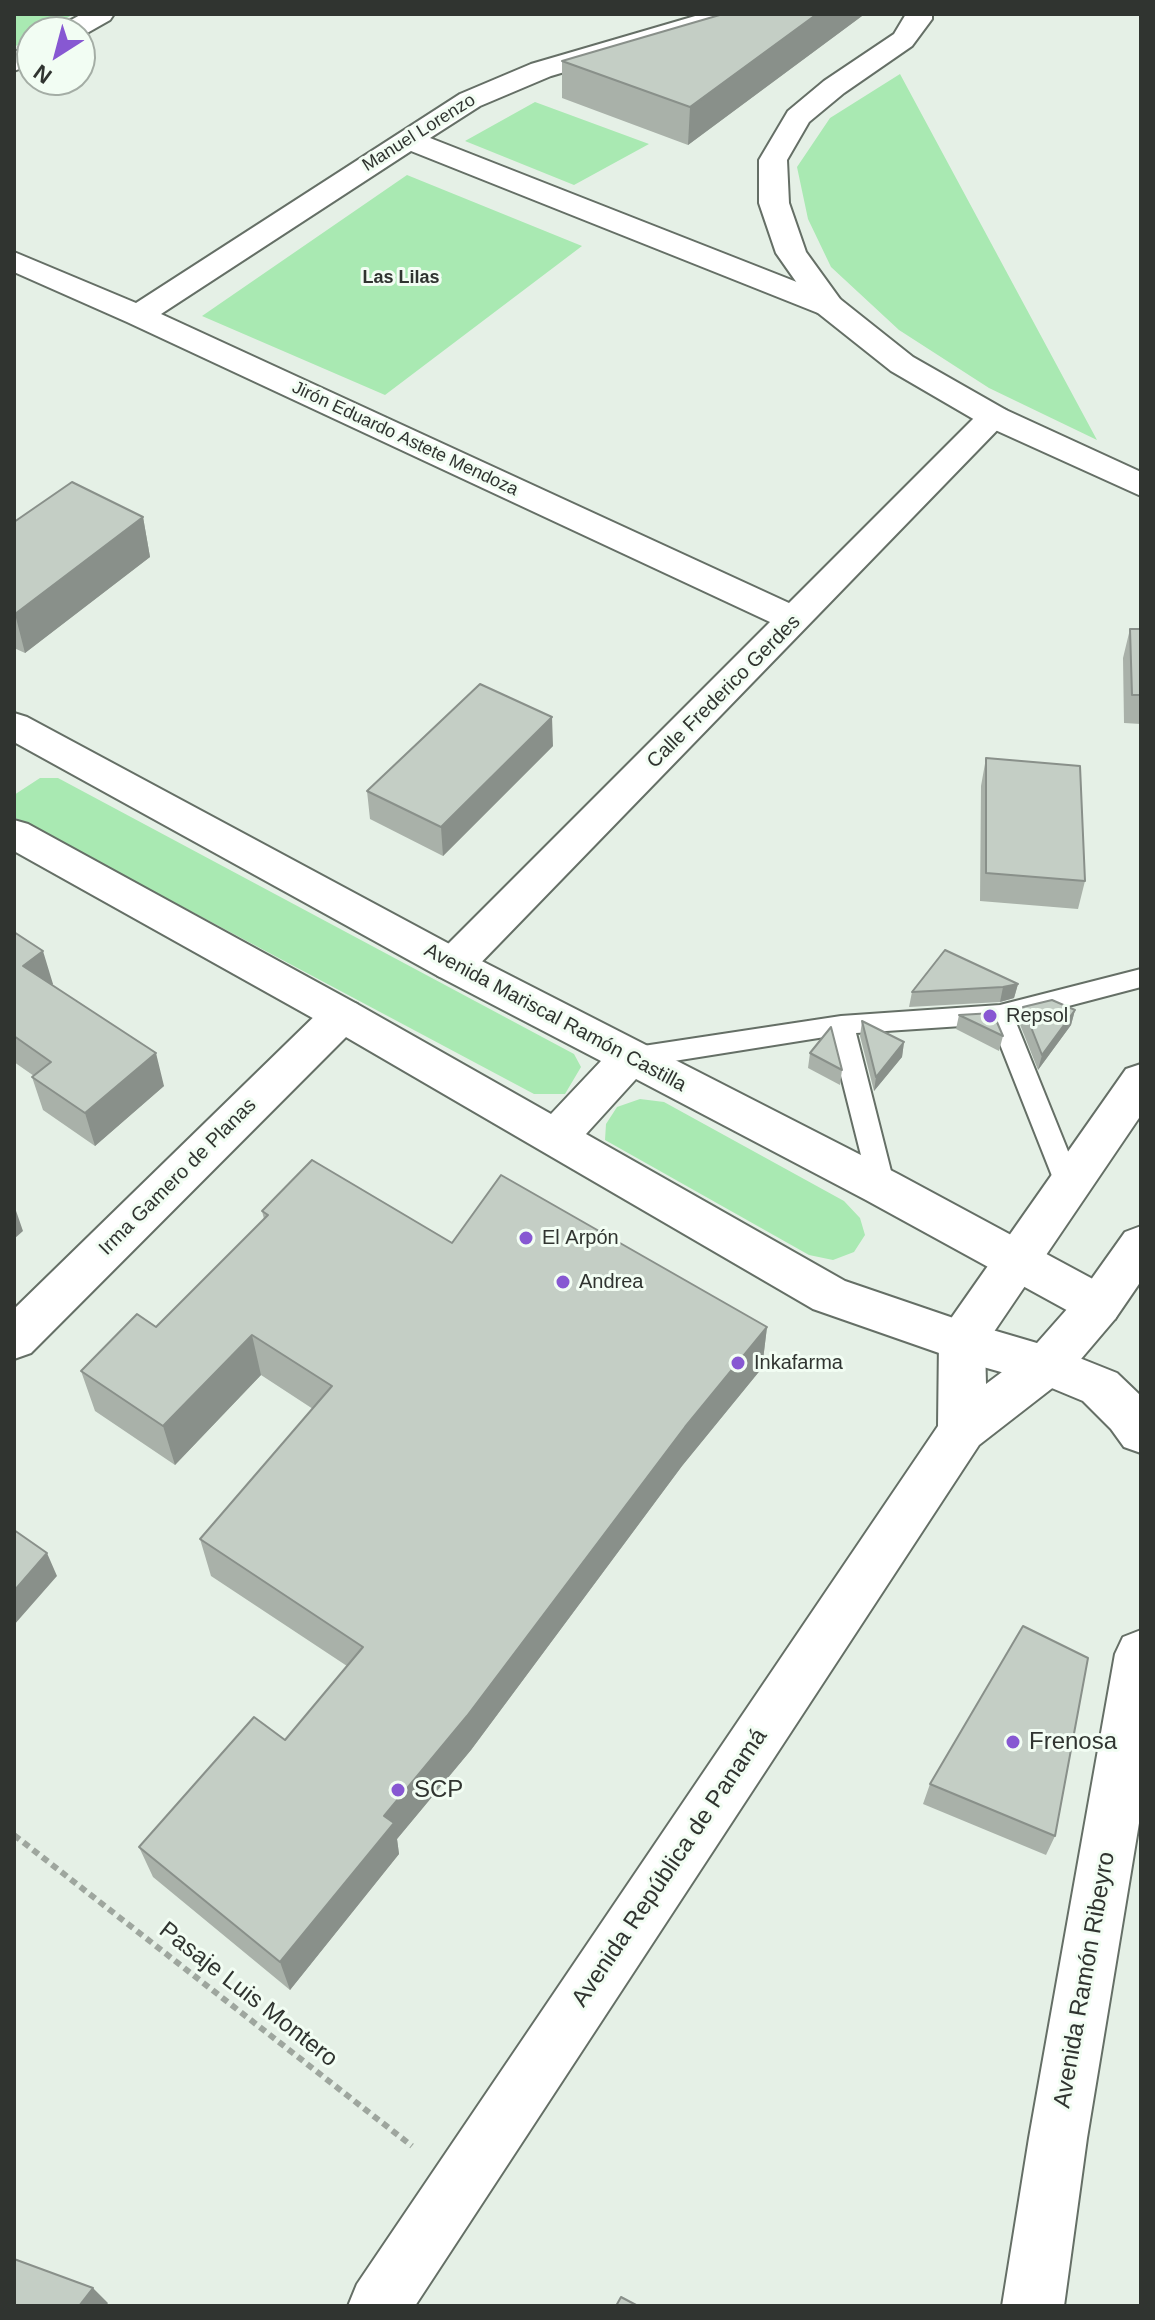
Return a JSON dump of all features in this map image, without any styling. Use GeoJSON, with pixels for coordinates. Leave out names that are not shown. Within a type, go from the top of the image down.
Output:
{"type":"FeatureCollection","features":[{"type":"Feature","properties":{"kind":"main road","name":"Manuel Lorenzo"},"geometry":{"type":"LineString","coordinates":[[138,315],[470,100],[541,70],[730,14]]}},
{"type":"Feature","properties":{"kind":"main road"},"geometry":{"type":"LineString","coordinates":[[919,14],[903,40],[834,87],[798,117],[773,160],[774,203],[791,253],[829,306],[902,364],[994,417],[1113,469],[1141,486]]}},
{"type":"Feature","properties":{"kind":"main road"},"geometry":{"type":"LineString","coordinates":[[407,139],[829,306]]}},
{"type":"Feature","properties":{"kind":"main road","name":"Jirón Eduardo Astete Mendoza"},"geometry":{"type":"LineString","coordinates":[[14,261],[138,315],[795,620]]}},
{"type":"Feature","properties":{"kind":"main road","name":"Calle Frederico Gerdes"},"geometry":{"type":"LineString","coordinates":[[453,965],[994,417]]}},
{"type":"Feature","properties":{"kind":"main road","name":"Avenida Mariscal Ramón Castilla"},"geometry":{"type":"LineString","coordinates":[[23,743],[882,1187],[1099,1305]]}},
{"type":"Feature","properties":{"kind":"main road"},"geometry":{"type":"LineString","coordinates":[[14,834],[342,1015],[829,1295],[962,1341],[1047,1365],[1100,1387],[1128,1414],[1141,1432]]}},
{"type":"Feature","properties":{"kind":"main road","name":"Irma Gamero de Planas"},"geometry":{"type":"LineString","coordinates":[[14,1339],[342,1015]]}},
{"type":"Feature","properties":{"kind":"main road"},"geometry":{"type":"LineString","coordinates":[[555,1139],[630,1058]]}},
{"type":"Feature","properties":{"kind":"main road"},"geometry":{"type":"LineString","coordinates":[[962,1430],[962,1341],[1141,1081]]}},
{"type":"Feature","properties":{"kind":"main road","name":"Avenida República de Panamá"},"geometry":{"type":"LineString","coordinates":[[379,2306],[962,1430],[1047,1365],[1099,1305],[1141,1245]]}},
{"type":"Feature","properties":{"kind":"main road","name":"Avenida Ramón Ribeyro"},"geometry":{"type":"LineString","coordinates":[[1033,2306],[1058,2138],[1141,1654]]}},
{"type":"Feature","properties":{"kind":"lane"},"geometry":{"type":"LineString","coordinates":[[630,1058],[841,1025],[1000,1014],[1141,978]]}},
{"type":"Feature","properties":{"kind":"lane"},"geometry":{"type":"LineString","coordinates":[[1000,1014],[1069,1186]]}},
{"type":"Feature","properties":{"kind":"lane"},"geometry":{"type":"LineString","coordinates":[[841,1025],[882,1187]]}},
{"type":"Feature","properties":{"kind":"path","name":"Pasaje Luis Montero"},"geometry":{"type":"LineString","coordinates":[[14,1835],[460,2183]]}},
{"type":"Feature","properties":{"kind":"green space"},"geometry":{"type":"Polygon","coordinates":[[[14,14],[74,14],[16,16],[14,47],[14,14]]]}},
{"type":"Feature","properties":{"kind":"green space"},"geometry":{"type":"Polygon","coordinates":[[[900,74],[1097,440],[989,388],[899,330],[831,267],[808,219],[797,167],[830,118],[900,74]]]}},
{"type":"Feature","properties":{"kind":"green space"},"geometry":{"type":"Polygon","coordinates":[[[535,102],[649,144],[574,185],[465,141],[535,102]]]}},
{"type":"Feature","properties":{"kind":"green space"},"geometry":{"type":"Polygon","coordinates":[[[407,175],[582,246],[385,395],[202,316],[407,175]]]}},
{"type":"Feature","properties":{"kind":"green space"},"geometry":{"type":"Polygon","coordinates":[[[40,778],[58,778],[574,1054],[581,1067],[565,1094],[534,1094],[14,817],[14,795],[40,778]]]}},
{"type":"Feature","properties":{"kind":"green space"},"geometry":{"type":"Polygon","coordinates":[[[640,1099],[664,1102],[844,1201],[860,1218],[865,1235],[854,1252],[833,1260],[809,1255],[605,1140],[606,1124],[617,1107],[640,1099]]]}},
{"type":"Feature","properties":{"kind":"building"},"geometry":{"type":"Polygon","coordinates":[[[723,14],[817,14],[690,107],[562,61],[723,14]]]}},
{"type":"Feature","properties":{"kind":"building"},"geometry":{"type":"Polygon","coordinates":[[[72,482],[143,517],[15,614],[14,522],[72,482]]]}},
{"type":"Feature","properties":{"kind":"building"},"geometry":{"type":"Polygon","coordinates":[[[1130,629],[1141,629],[1141,695],[1132,695],[1130,629]]]}},
{"type":"Feature","properties":{"kind":"building"},"geometry":{"type":"Polygon","coordinates":[[[480,684],[552,717],[441,827],[367,791],[480,684]]]}},
{"type":"Feature","properties":{"kind":"building"},"geometry":{"type":"Polygon","coordinates":[[[986,758],[1080,766],[1085,881],[986,873],[986,758]]]}},
{"type":"Feature","properties":{"kind":"building"},"geometry":{"type":"Polygon","coordinates":[[[14,932],[43,951],[23,966],[156,1053],[85,1113],[32,1077],[51,1062],[14,1036],[14,932]]]}},
{"type":"Feature","properties":{"kind":"building"},"geometry":{"type":"Polygon","coordinates":[[[945,950],[1018,984],[912,992],[945,950]]]}},
{"type":"Feature","properties":{"kind":"building"},"geometry":{"type":"Polygon","coordinates":[[[1052,1000],[1075,1010],[1042,1055],[1023,1007],[1052,1000]]]}},
{"type":"Feature","properties":{"kind":"building"},"geometry":{"type":"Polygon","coordinates":[[[993,1013],[1003,1036],[959,1015],[993,1013]]]}},
{"type":"Feature","properties":{"kind":"building"},"geometry":{"type":"Polygon","coordinates":[[[862,1021],[904,1042],[876,1077],[862,1021]]]}},
{"type":"Feature","properties":{"kind":"building"},"geometry":{"type":"Polygon","coordinates":[[[831,1027],[842,1070],[810,1053],[831,1027]]]}},
{"type":"Feature","properties":{"kind":"building"},"geometry":{"type":"Polygon","coordinates":[[[312,1160],[452,1243],[501,1175],[767,1327],[685,1427],[467,1716],[384,1816],[394,1823],[280,1962],[139,1847],[254,1717],[285,1740],[363,1647],[200,1539],[332,1386],[252,1335],[163,1426],[81,1371],[137,1314],[156,1327],[268,1215],[262,1211],[312,1160]]]}},
{"type":"Feature","properties":{"kind":"building"},"geometry":{"type":"Polygon","coordinates":[[[14,1530],[47,1553],[14,1591],[14,1530]]]}},
{"type":"Feature","properties":{"kind":"building","name":"Frenosa"},"geometry":{"type":"Polygon","coordinates":[[[1023,1626],[1088,1658],[1055,1836],[930,1784],[1023,1626]]]}},
{"type":"Feature","properties":{"kind":"building"},"geometry":{"type":"Polygon","coordinates":[[[14,2259],[93,2288],[79,2306],[14,2306],[14,2259]]]}},
{"type":"Feature","properties":{"kind":"building"},"geometry":{"type":"Polygon","coordinates":[[[621,2297],[638,2306],[616,2306],[621,2297]]]}},
{"type":"Feature","properties":{"kind":"place","name":"Repsol"},"geometry":{"type":"Point","coordinates":[990,1016]}},
{"type":"Feature","properties":{"kind":"place","name":"El Arpón"},"geometry":{"type":"Point","coordinates":[526,1238]}},
{"type":"Feature","properties":{"kind":"place","name":"Andrea"},"geometry":{"type":"Point","coordinates":[563,1282]}},
{"type":"Feature","properties":{"kind":"place","name":"Inkafarma"},"geometry":{"type":"Point","coordinates":[738,1363]}},
{"type":"Feature","properties":{"kind":"place","name":"Frenosa"},"geometry":{"type":"Point","coordinates":[1013,1742]}},
{"type":"Feature","properties":{"kind":"place","name":"SCP"},"geometry":{"type":"Point","coordinates":[398,1790]}},
{"type":"Feature","properties":{"kind":"district","name":"Las Lilas"},"geometry":{"type":"Point","coordinates":[401,278]}}]}
